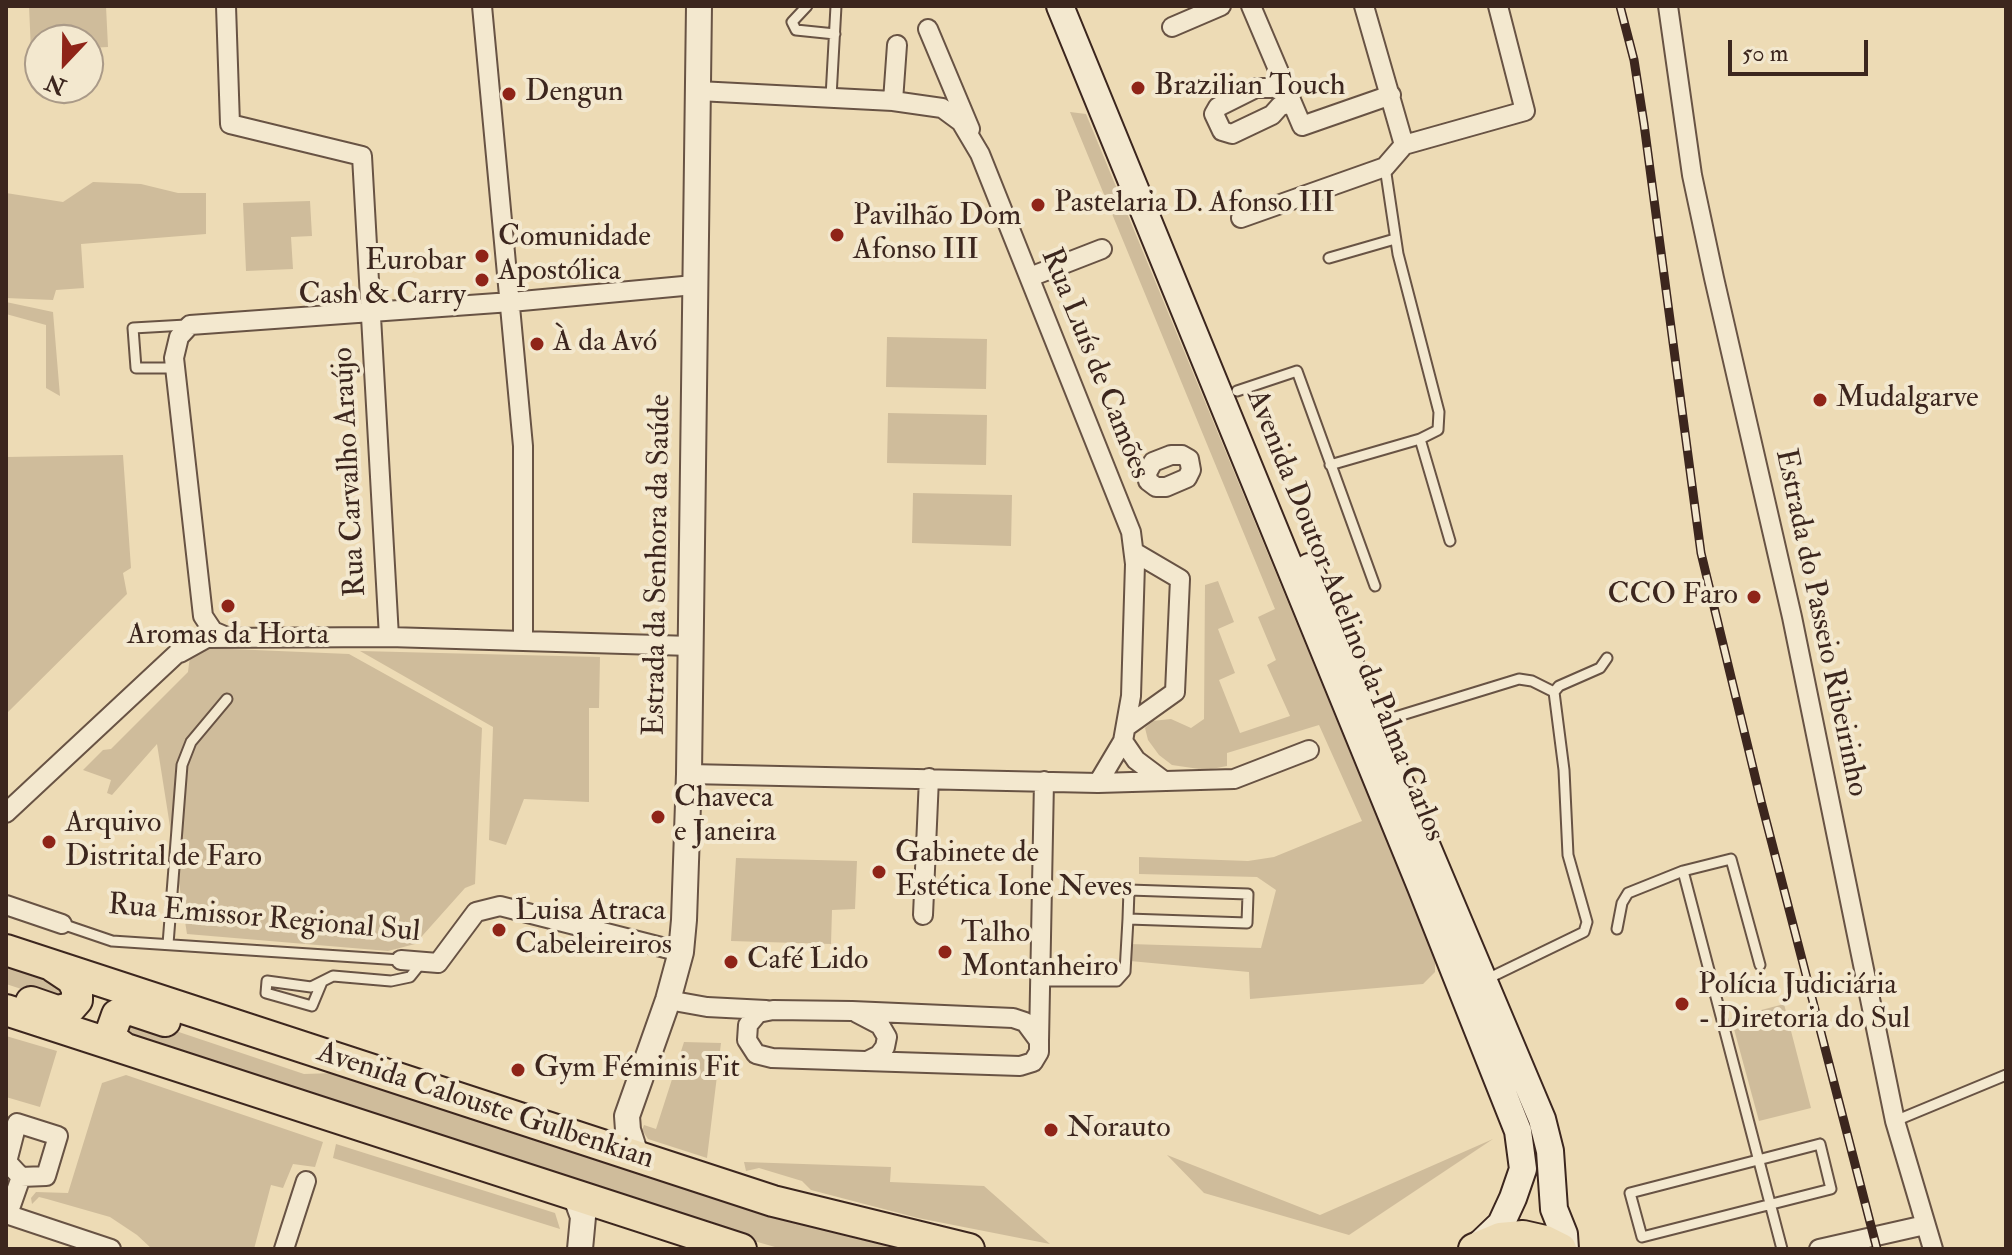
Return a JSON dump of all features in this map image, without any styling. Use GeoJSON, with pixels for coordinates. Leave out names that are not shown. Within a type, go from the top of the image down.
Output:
{"type":"FeatureCollection","features":[{"type":"Feature","properties":{"kind":"main road","name":"Avenida Doutor Adelino da Palma Carlos"},"geometry":{"type":"LineString","coordinates":[[1060,6],[1416,874],[1518,1131],[1523,1169],[1513,1198],[1501,1224],[1476,1247]]}},
{"type":"Feature","properties":{"kind":"main road","name":"Avenida Doutor Adelino da Palma Carlos"},"geometry":{"type":"LineString","coordinates":[[1077,6],[1374,724],[1542,1119],[1550,1151],[1554,1209],[1564,1234],[1563,1249]]}},
{"type":"Feature","properties":{"kind":"main road","name":"Avenida Calouste Gulbenkian"},"geometry":{"type":"LineString","coordinates":[[6,950],[773,1201],[969,1249]]}},
{"type":"Feature","properties":{"kind":"main road"},"geometry":{"type":"LineString","coordinates":[[6,994],[57,1011],[70,1008],[77,1000],[77,989],[72,979],[51,965]]}},
{"type":"Feature","properties":{"kind":"main road"},"geometry":{"type":"LineString","coordinates":[[124,1048],[113,1040],[111,1032],[117,1015],[129,1009],[294,1062],[355,1065]]}},
{"type":"Feature","properties":{"kind":"main road","name":"Avenida Calouste Gulbenkian"},"geometry":{"type":"LineString","coordinates":[[6,1010],[741,1249]]}},
{"type":"Feature","properties":{"kind":"main road"},"geometry":{"type":"LineString","coordinates":[[1476,1247],[1500,1238],[1523,1236],[1563,1249]]}},
{"type":"Feature","properties":{"kind":"street","name":"Rua Carvalho Araújo"},"geometry":{"type":"LineString","coordinates":[[180,653],[207,638],[389,637],[362,156],[230,124],[226,6]]}},
{"type":"Feature","properties":{"kind":"street"},"geometry":{"type":"LineString","coordinates":[[482,6],[523,446],[523,640]]}},
{"type":"Feature","properties":{"kind":"street","name":"Estrada da Senhora da Saúde"},"geometry":{"type":"LineString","coordinates":[[627,1116],[668,1000],[681,952],[689,774],[699,6]]}},
{"type":"Feature","properties":{"kind":"street"},"geometry":{"type":"LineString","coordinates":[[1172,27],[1221,6]]}},
{"type":"Feature","properties":{"kind":"street"},"geometry":{"type":"LineString","coordinates":[[1251,6],[1302,126],[1391,95]]}},
{"type":"Feature","properties":{"kind":"street"},"geometry":{"type":"LineString","coordinates":[[1364,6],[1404,145]]}},
{"type":"Feature","properties":{"kind":"street"},"geometry":{"type":"LineString","coordinates":[[1241,218],[1385,167],[1404,145],[1525,111],[1498,6]]}},
{"type":"Feature","properties":{"kind":"street","name":"Estrada do Passeio Ribeirinho"},"geometry":{"type":"LineString","coordinates":[[1668,6],[1692,175],[1792,617],[1895,1121],[1933,1249]]}},
{"type":"Feature","properties":{"kind":"street","name":"Rua Luís de Camões"},"geometry":{"type":"LineString","coordinates":[[928,29],[1131,532],[1134,552],[1131,696],[1124,734],[1108,770],[1098,783]]}},
{"type":"Feature","properties":{"kind":"street"},"geometry":{"type":"LineString","coordinates":[[893,101],[897,45]]}},
{"type":"Feature","properties":{"kind":"street"},"geometry":{"type":"LineString","coordinates":[[924,105],[940,97],[950,82]]}},
{"type":"Feature","properties":{"kind":"street"},"geometry":{"type":"LineString","coordinates":[[1283,82],[1271,88],[1256,88],[1218,107],[1214,114],[1222,131],[1232,134],[1272,115],[1280,106],[1292,103]]}},
{"type":"Feature","properties":{"kind":"street","name":"Rua Luís de Camões"},"geometry":{"type":"LineString","coordinates":[[698,91],[893,101],[942,108],[961,122],[980,154]]}},
{"type":"Feature","properties":{"kind":"street"},"geometry":{"type":"LineString","coordinates":[[988,173],[1007,166]]}},
{"type":"Feature","properties":{"kind":"street"},"geometry":{"type":"LineString","coordinates":[[1030,277],[1102,249]]}},
{"type":"Feature","properties":{"kind":"street"},"geometry":{"type":"LineString","coordinates":[[6,813],[180,653],[198,630],[203,616],[174,358],[184,331],[370,310],[511,302],[694,285]]}},
{"type":"Feature","properties":{"kind":"street"},"geometry":{"type":"LineString","coordinates":[[1116,494],[1148,481]]}},
{"type":"Feature","properties":{"kind":"street","name":"Rua Luís de Camões"},"geometry":{"type":"LineString","coordinates":[[1124,734],[1175,692],[1180,579],[1134,552]]}},
{"type":"Feature","properties":{"kind":"street"},"geometry":{"type":"LineString","coordinates":[[203,616],[213,631],[235,638]]}},
{"type":"Feature","properties":{"kind":"street"},"geometry":{"type":"LineString","coordinates":[[389,637],[691,646]]}},
{"type":"Feature","properties":{"kind":"street"},"geometry":{"type":"LineString","coordinates":[[1124,734],[1136,760],[1164,781]]}},
{"type":"Feature","properties":{"kind":"street"},"geometry":{"type":"LineString","coordinates":[[689,774],[1098,783],[1234,779],[1309,750]]}},
{"type":"Feature","properties":{"kind":"street"},"geometry":{"type":"LineString","coordinates":[[923,915],[929,778]]}},
{"type":"Feature","properties":{"kind":"street"},"geometry":{"type":"LineString","coordinates":[[773,1010],[758,1013],[748,1025],[747,1040],[756,1054],[772,1058],[1020,1066],[1033,1062],[1039,1052],[1044,781]]}},
{"type":"Feature","properties":{"kind":"street","name":"Rua Emissor Regional Sul"},"geometry":{"type":"LineString","coordinates":[[6,905],[62,924]]}},
{"type":"Feature","properties":{"kind":"street","name":"Rua Emissor Regional Sul"},"geometry":{"type":"LineString","coordinates":[[401,960],[438,963],[476,912],[500,906],[681,952]]}},
{"type":"Feature","properties":{"kind":"street"},"geometry":{"type":"LineString","coordinates":[[668,1000],[707,1007],[1013,1018],[1034,1011],[1039,1000]]}},
{"type":"Feature","properties":{"kind":"street"},"geometry":{"type":"LineString","coordinates":[[852,1011],[880,1025],[887,1037],[879,1055],[867,1061]]}},
{"type":"Feature","properties":{"kind":"street"},"geometry":{"type":"LineString","coordinates":[[911,1063],[900,1056],[892,1035],[899,1024],[918,1013]]}},
{"type":"Feature","properties":{"kind":"street"},"geometry":{"type":"LineString","coordinates":[[1013,1018],[1025,1022],[1039,1041]]}},
{"type":"Feature","properties":{"kind":"street"},"geometry":{"type":"LineString","coordinates":[[593,1143],[627,1116]]}},
{"type":"Feature","properties":{"kind":"street"},"geometry":{"type":"LineString","coordinates":[[627,1116],[637,1158]]}},
{"type":"Feature","properties":{"kind":"street"},"geometry":{"type":"LineString","coordinates":[[21,1177],[7,1214],[63,1241],[111,1249]]}},
{"type":"Feature","properties":{"kind":"street"},"geometry":{"type":"LineString","coordinates":[[284,1249],[306,1181]]}},
{"type":"Feature","properties":{"kind":"street"},"geometry":{"type":"LineString","coordinates":[[575,1195],[583,1217],[581,1249]]}},
{"type":"Feature","properties":{"kind":"street"},"geometry":{"type":"LineString","coordinates":[[581,1249],[593,1229],[618,1210]]}},
{"type":"Feature","properties":{"kind":"street"},"geometry":{"type":"LineString","coordinates":[[1819,1249],[1925,1225]]}},
{"type":"Feature","properties":{"kind":"lane"},"geometry":{"type":"LineString","coordinates":[[807,6],[792,22],[796,30],[835,34]]}},
{"type":"Feature","properties":{"kind":"lane"},"geometry":{"type":"LineString","coordinates":[[831,97],[836,6]]}},
{"type":"Feature","properties":{"kind":"lane"},"geometry":{"type":"LineString","coordinates":[[1330,465],[1420,439],[1438,430],[1439,412],[1395,239],[1385,167]]}},
{"type":"Feature","properties":{"kind":"lane"},"geometry":{"type":"LineString","coordinates":[[1329,258],[1395,239]]}},
{"type":"Feature","properties":{"kind":"lane"},"geometry":{"type":"LineString","coordinates":[[175,368],[136,368],[133,328],[184,331]]}},
{"type":"Feature","properties":{"kind":"lane"},"geometry":{"type":"LineString","coordinates":[[1237,391],[1297,371],[1375,586]]}},
{"type":"Feature","properties":{"kind":"lane"},"geometry":{"type":"LineString","coordinates":[[1420,439],[1450,541]]}},
{"type":"Feature","properties":{"kind":"lane"},"geometry":{"type":"LineString","coordinates":[[1485,980],[1584,932],[1587,922],[1568,855],[1564,770],[1554,692],[1559,686],[1600,668],[1607,658]]}},
{"type":"Feature","properties":{"kind":"lane"},"geometry":{"type":"LineString","coordinates":[[1374,724],[1519,679],[1532,681],[1554,692]]}},
{"type":"Feature","properties":{"kind":"lane"},"geometry":{"type":"LineString","coordinates":[[168,944],[182,765],[191,742],[227,699]]}},
{"type":"Feature","properties":{"kind":"lane"},"geometry":{"type":"LineString","coordinates":[[1617,929],[1622,903],[1628,893],[1683,871],[1731,859],[1760,965]]}},
{"type":"Feature","properties":{"kind":"lane"},"geometry":{"type":"LineString","coordinates":[[1683,871],[1782,1249]]}},
{"type":"Feature","properties":{"kind":"lane"},"geometry":{"type":"LineString","coordinates":[[1039,981],[1117,981],[1125,972],[1129,890],[1248,894],[1247,923],[1128,919]]}},
{"type":"Feature","properties":{"kind":"lane","name":"Rua Emissor Regional Sul"},"geometry":{"type":"LineString","coordinates":[[62,924],[112,941],[401,960]]}},
{"type":"Feature","properties":{"kind":"lane"},"geometry":{"type":"LineString","coordinates":[[322,982],[312,1006],[266,993],[267,981],[311,987],[333,976],[391,981],[410,977],[422,962]]}},
{"type":"Feature","properties":{"kind":"lane"},"geometry":{"type":"LineString","coordinates":[[1895,1121],[2006,1075]]}},
{"type":"Feature","properties":{"kind":"lane"},"geometry":{"type":"LineString","coordinates":[[1820,1144],[1831,1189],[1769,1204],[1642,1237],[1630,1193],[1820,1144]]}},
{"type":"Feature","properties":{"kind":"shaded area"},"geometry":{"type":"Polygon","coordinates":[[[29,6],[106,6],[108,47],[104,47],[104,24],[30,24],[29,6]]]}},
{"type":"Feature","properties":{"kind":"shaded area"},"geometry":{"type":"Polygon","coordinates":[[[1070,112],[1086,114],[1435,958],[1435,972],[1423,984],[1250,999],[1249,972],[1130,961],[1129,944],[1261,948],[1276,890],[1257,877],[1139,874],[1139,857],[1248,861],[1274,857],[1362,821],[1319,725],[1227,753],[1227,766],[1206,770],[1172,765],[1159,755],[1148,740],[1145,728],[1152,721],[1171,719],[1191,728],[1204,719],[1205,585],[1218,581],[1234,622],[1218,629],[1235,673],[1219,680],[1240,733],[1290,716],[1267,665],[1276,660],[1258,617],[1275,609],[1070,112]]]}},
{"type":"Feature","properties":{"kind":"shaded area"},"geometry":{"type":"Polygon","coordinates":[[[93,182],[141,184],[178,193],[206,193],[206,234],[81,244],[84,288],[56,290],[53,300],[6,298],[6,193],[63,202],[93,182]]]}},
{"type":"Feature","properties":{"kind":"shaded area"},"geometry":{"type":"Polygon","coordinates":[[[310,201],[312,236],[291,237],[293,269],[246,271],[243,203],[310,201]]]}},
{"type":"Feature","properties":{"kind":"shaded area"},"geometry":{"type":"Polygon","coordinates":[[[6,302],[53,312],[60,396],[46,388],[46,325],[6,314],[6,302]]]}},
{"type":"Feature","properties":{"kind":"shaded area"},"geometry":{"type":"Polygon","coordinates":[[[887,337],[987,339],[986,389],[886,387],[887,337]]]}},
{"type":"Feature","properties":{"kind":"shaded area"},"geometry":{"type":"Polygon","coordinates":[[[888,413],[987,415],[986,465],[887,463],[888,413]]]}},
{"type":"Feature","properties":{"kind":"shaded area"},"geometry":{"type":"Polygon","coordinates":[[[123,455],[131,568],[123,573],[127,594],[6,714],[6,457],[123,455]]]}},
{"type":"Feature","properties":{"kind":"shaded area"},"geometry":{"type":"Polygon","coordinates":[[[913,493],[1012,495],[1011,546],[912,543],[913,493]]]}},
{"type":"Feature","properties":{"kind":"shaded area"},"geometry":{"type":"Polygon","coordinates":[[[208,648],[349,654],[482,728],[475,884],[465,888],[415,944],[388,951],[187,934],[157,744],[112,795],[107,793],[111,780],[83,770],[103,750],[111,749],[188,672],[190,656],[208,648]]]}},
{"type":"Feature","properties":{"kind":"shaded area"},"geometry":{"type":"Polygon","coordinates":[[[360,651],[600,657],[599,708],[589,708],[589,802],[524,799],[506,845],[489,840],[493,727],[360,651]]]}},
{"type":"Feature","properties":{"kind":"shaded area"},"geometry":{"type":"Polygon","coordinates":[[[736,858],[857,861],[855,909],[832,910],[831,944],[731,941],[736,858]]]}},
{"type":"Feature","properties":{"kind":"shaded area"},"geometry":{"type":"Polygon","coordinates":[[[6,963],[55,979],[65,993],[59,999],[49,998],[6,984],[6,963]]]}},
{"type":"Feature","properties":{"kind":"shaded area"},"geometry":{"type":"Polygon","coordinates":[[[1784,1004],[1811,1108],[1759,1121],[1731,1018],[1784,1004]]]}},
{"type":"Feature","properties":{"kind":"shaded area"},"geometry":{"type":"Polygon","coordinates":[[[143,1020],[304,1074],[335,1073],[706,1196],[797,1223],[903,1249],[782,1249],[754,1241],[147,1044],[127,1033],[130,1025],[143,1020]]]}},
{"type":"Feature","properties":{"kind":"shaded area"},"geometry":{"type":"Polygon","coordinates":[[[6,1036],[57,1051],[40,1107],[6,1097],[6,1036]]]}},
{"type":"Feature","properties":{"kind":"shaded area"},"geometry":{"type":"Polygon","coordinates":[[[684,1042],[721,1043],[707,1158],[648,1139],[642,1130],[644,1125],[656,1129],[684,1042]]]}},
{"type":"Feature","properties":{"kind":"shaded area"},"geometry":{"type":"Polygon","coordinates":[[[126,1075],[323,1142],[315,1167],[293,1164],[283,1188],[271,1185],[254,1249],[152,1249],[110,1217],[39,1197],[32,1204],[31,1198],[36,1192],[68,1193],[102,1083],[126,1075]]]}},
{"type":"Feature","properties":{"kind":"shaded area"},"geometry":{"type":"Polygon","coordinates":[[[1493,1139],[1349,1235],[1204,1193],[1167,1155],[1320,1215],[1493,1139]]]}},
{"type":"Feature","properties":{"kind":"shaded area"},"geometry":{"type":"Polygon","coordinates":[[[336,1144],[555,1213],[560,1229],[333,1158],[336,1144]]]}},
{"type":"Feature","properties":{"kind":"shaded area"},"geometry":{"type":"Polygon","coordinates":[[[744,1162],[891,1167],[890,1182],[984,1186],[1050,1244],[918,1218],[811,1190],[802,1181],[759,1168],[746,1171],[744,1162]]]}},
{"type":"Feature","properties":{"kind":"railway"},"geometry":{"type":"LineString","coordinates":[[1620,6],[1634,60],[1644,124],[1701,553],[1761,801],[1877,1249]]}},
{"type":"Feature","properties":{"kind":"place","name":"Brazilian Touch"},"geometry":{"type":"Point","coordinates":[1138,88]}},
{"type":"Feature","properties":{"kind":"place","name":"Dengun"},"geometry":{"type":"Point","coordinates":[509,94]}},
{"type":"Feature","properties":{"kind":"place","name":"Pastelaria D. Afonso III"},"geometry":{"type":"Point","coordinates":[1038,205]}},
{"type":"Feature","properties":{"kind":"place","name":"Pavilhão Dom Afonso III"},"geometry":{"type":"Point","coordinates":[837,235]}},
{"type":"Feature","properties":{"kind":"place","name":"Comunidade Apostólica"},"geometry":{"type":"Point","coordinates":[482,256]}},
{"type":"Feature","properties":{"kind":"place","name":"Eurobar Cash & Carry"},"geometry":{"type":"Point","coordinates":[482,280]}},
{"type":"Feature","properties":{"kind":"place","name":"À da Avó"},"geometry":{"type":"Point","coordinates":[537,344]}},
{"type":"Feature","properties":{"kind":"place","name":"Mudalgarve"},"geometry":{"type":"Point","coordinates":[1820,400]}},
{"type":"Feature","properties":{"kind":"place","name":"CCO Faro"},"geometry":{"type":"Point","coordinates":[1754,597]}},
{"type":"Feature","properties":{"kind":"place","name":"Aromas da Horta"},"geometry":{"type":"Point","coordinates":[228,606]}},
{"type":"Feature","properties":{"kind":"place","name":"Chaveca e Janeira"},"geometry":{"type":"Point","coordinates":[658,817]}},
{"type":"Feature","properties":{"kind":"place","name":"Arquivo Distrital de Faro"},"geometry":{"type":"Point","coordinates":[49,842]}},
{"type":"Feature","properties":{"kind":"place","name":"Gabinete de Estética Ione Neves"},"geometry":{"type":"Point","coordinates":[879,872]}},
{"type":"Feature","properties":{"kind":"place","name":"Luisa Atraca Cabeleireiros"},"geometry":{"type":"Point","coordinates":[499,930]}},
{"type":"Feature","properties":{"kind":"place","name":"Talho Montanheiro"},"geometry":{"type":"Point","coordinates":[945,952]}},
{"type":"Feature","properties":{"kind":"place","name":"Café Lido"},"geometry":{"type":"Point","coordinates":[731,962]}},
{"type":"Feature","properties":{"kind":"place","name":"Polícia Judiciária - Diretoria do Sul"},"geometry":{"type":"Point","coordinates":[1682,1004]}},
{"type":"Feature","properties":{"kind":"place","name":"Gym Féminis Fit"},"geometry":{"type":"Point","coordinates":[518,1070]}},
{"type":"Feature","properties":{"kind":"place","name":"Norauto"},"geometry":{"type":"Point","coordinates":[1051,1130]}}]}
